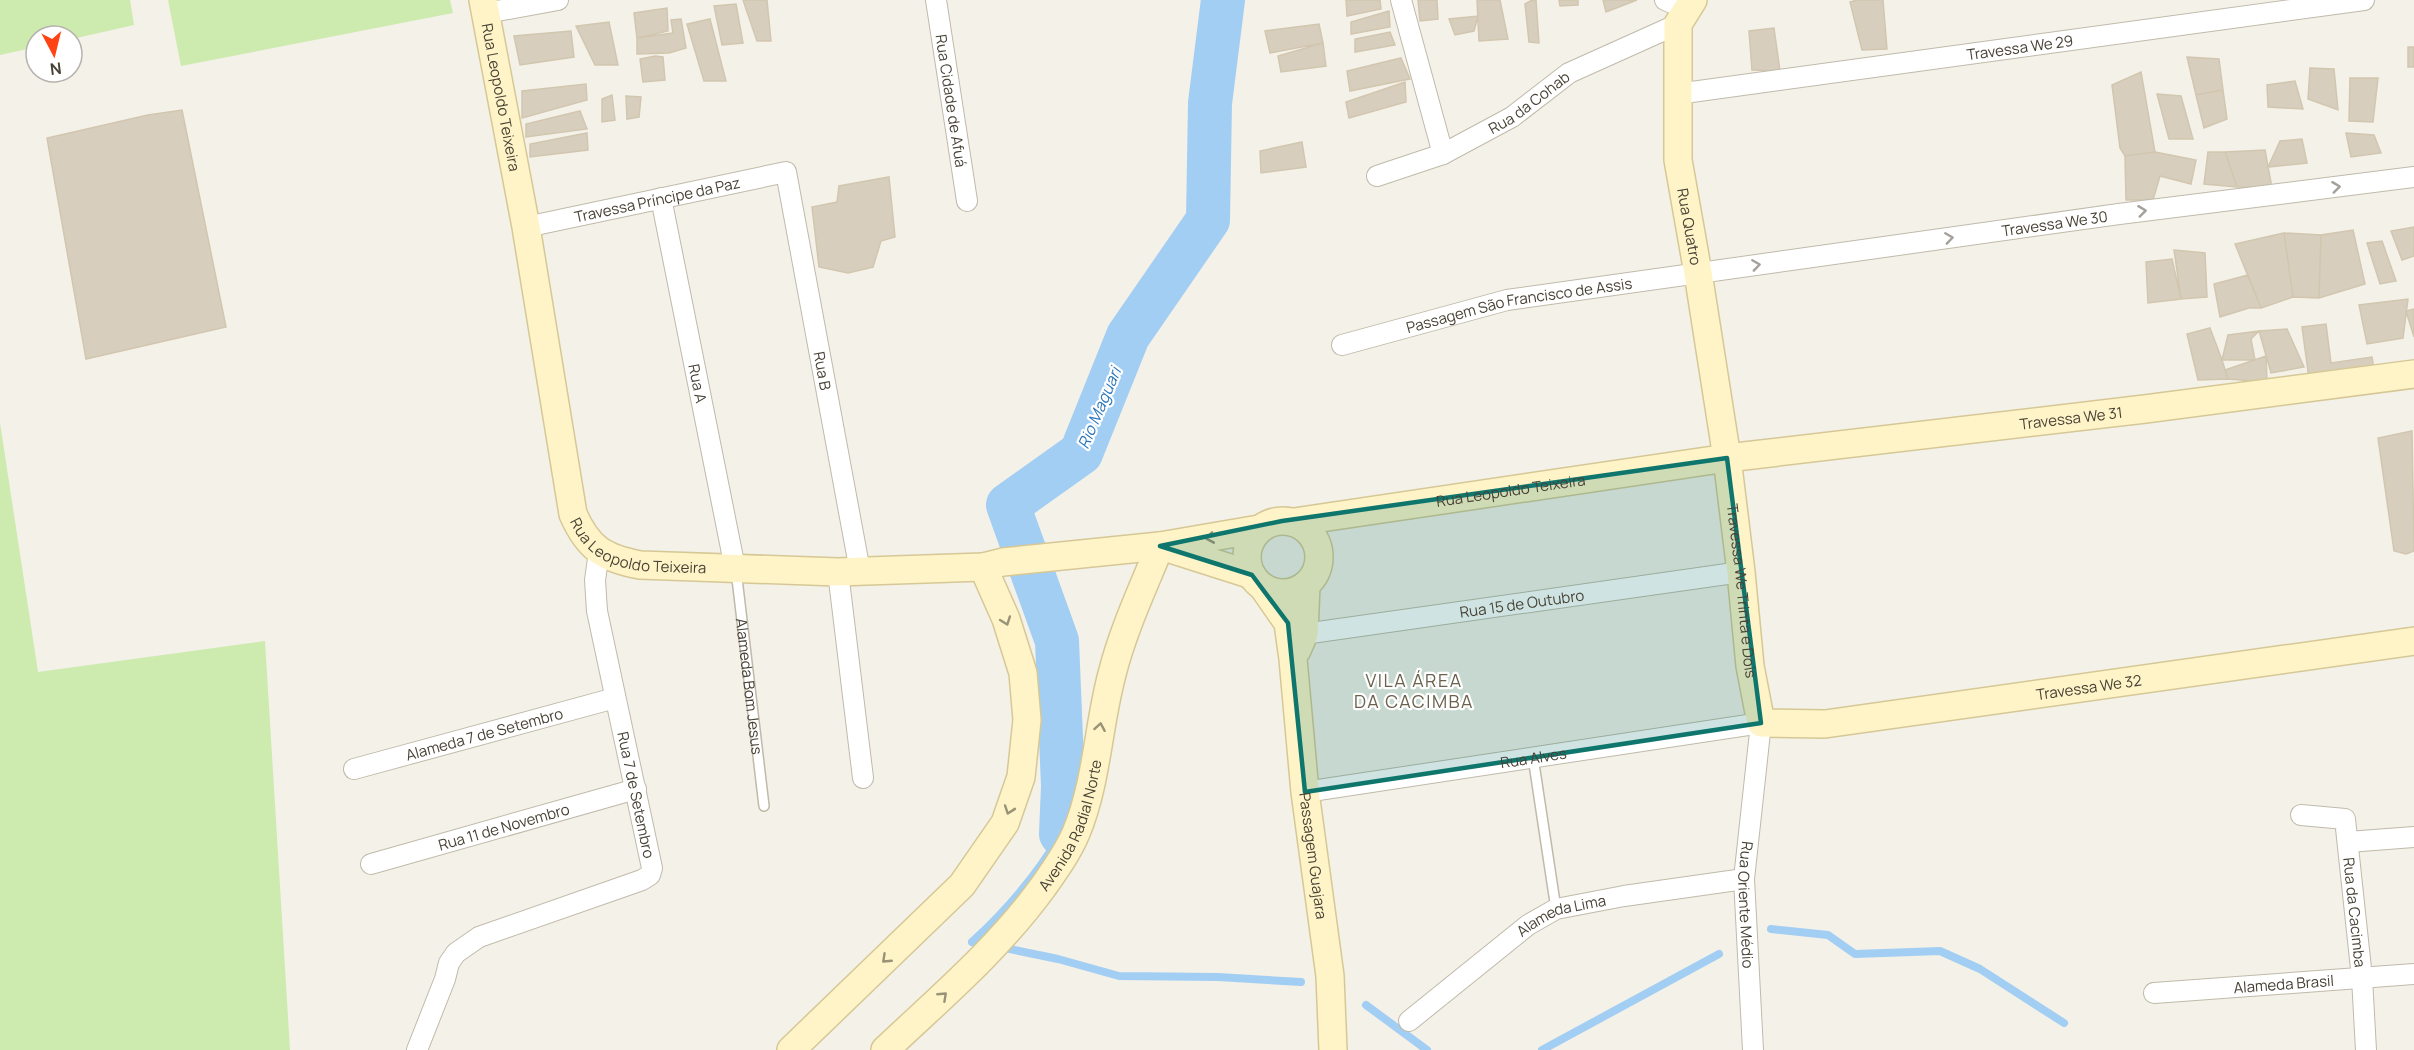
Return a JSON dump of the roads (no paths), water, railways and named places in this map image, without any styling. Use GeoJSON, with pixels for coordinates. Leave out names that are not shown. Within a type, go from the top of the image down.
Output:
{"type":"FeatureCollection","features":[{"type":"Feature","properties":{"kind":"main road","name":"Rua Leopoldo Teixeira"},"geometry":{"type":"LineString","coordinates":[[484,6],[526,227],[573,514],[582,534],[599,552],[619,561],[640,565],[849,571],[993,565],[1160,546],[1260,529]]}},
{"type":"Feature","properties":{"kind":"main road","name":"Rua Quatro"},"geometry":{"type":"LineString","coordinates":[[1681,8],[1677,94],[1678,160],[1727,458]]}},
{"type":"Feature","properties":{"kind":"main road","name":"Travessa We 31"},"geometry":{"type":"LineString","coordinates":[[1727,458],[2145,409],[2414,374]]}},
{"type":"Feature","properties":{"kind":"main road","name":"Rua Leopoldo Teixeira"},"geometry":{"type":"LineString","coordinates":[[1294,522],[1727,458]]}},
{"type":"Feature","properties":{"kind":"main road","name":"Travessa We Trinta e Dois"},"geometry":{"type":"LineString","coordinates":[[1727,458],[1742,572],[1750,666],[1761,723]]}},
{"type":"Feature","properties":{"kind":"main road"},"geometry":{"type":"LineString","coordinates":[[1282,520],[1294,522],[1311,534],[1317,544],[1318,566],[1306,585],[1285,593],[1257,581],[1248,566],[1248,546],[1260,529],[1270,523],[1282,520]]}},
{"type":"Feature","properties":{"kind":"main road","name":"Rua Leopoldo Teixeira"},"geometry":{"type":"LineString","coordinates":[[1160,546],[1257,581]]}},
{"type":"Feature","properties":{"kind":"main road","name":"Avenida Radial Norte"},"geometry":{"type":"LineString","coordinates":[[885,1050],[990,951],[1023,913],[1059,864],[1075,835],[1089,798],[1101,721],[1113,671],[1160,546]]}},
{"type":"Feature","properties":{"kind":"main road"},"geometry":{"type":"LineString","coordinates":[[791,1050],[962,885],[1005,823],[1021,777],[1027,720],[1023,673],[1006,619],[993,565]]}},
{"type":"Feature","properties":{"kind":"main road","name":"Passagem Guajara"},"geometry":{"type":"LineString","coordinates":[[1257,581],[1287,623],[1293,659],[1305,792],[1330,975],[1333,1050]]}},
{"type":"Feature","properties":{"kind":"main road","name":"Passagem Guajara"},"geometry":{"type":"LineString","coordinates":[[1293,659],[1304,634],[1306,585]]}},
{"type":"Feature","properties":{"kind":"main road","name":"Travessa We 32"},"geometry":{"type":"LineString","coordinates":[[1761,723],[1825,724],[2414,641]]}},
{"type":"Feature","properties":{"kind":"street"},"geometry":{"type":"LineString","coordinates":[[484,6],[558,0]]}},
{"type":"Feature","properties":{"kind":"street","name":"Rua Cidade de Afuá"},"geometry":{"type":"LineString","coordinates":[[936,0],[967,201]]}},
{"type":"Feature","properties":{"kind":"street"},"geometry":{"type":"LineString","coordinates":[[1401,0],[1443,154]]}},
{"type":"Feature","properties":{"kind":"street","name":"Travessa We 29"},"geometry":{"type":"LineString","coordinates":[[1677,94],[2364,0]]}},
{"type":"Feature","properties":{"kind":"street","name":"Rua da Cohab"},"geometry":{"type":"LineString","coordinates":[[1377,176],[1443,154],[1512,117],[1569,73],[1681,8]]}},
{"type":"Feature","properties":{"kind":"street","name":"Travessa Príncipe da Paz"},"geometry":{"type":"LineString","coordinates":[[526,227],[786,172]]}},
{"type":"Feature","properties":{"kind":"street","name":"Rua B"},"geometry":{"type":"LineString","coordinates":[[786,172],[849,571]]}},
{"type":"Feature","properties":{"kind":"street","name":"Travessa We 30"},"geometry":{"type":"LineString","coordinates":[[1698,273],[2119,214],[2414,177]]}},
{"type":"Feature","properties":{"kind":"street","name":"Rua A"},"geometry":{"type":"LineString","coordinates":[[661,198],[735,568]]}},
{"type":"Feature","properties":{"kind":"street","name":"Passagem São Francisco de Assis"},"geometry":{"type":"LineString","coordinates":[[1342,345],[1507,300],[1698,273]]}},
{"type":"Feature","properties":{"kind":"street","name":"Rua 7 de Setembro"},"geometry":{"type":"LineString","coordinates":[[417,1050],[446,979],[449,963],[456,953],[479,937],[642,880],[650,875],[652,868],[597,611],[595,579],[599,552]]}},
{"type":"Feature","properties":{"kind":"street"},"geometry":{"type":"LineString","coordinates":[[849,571],[863,778]]}},
{"type":"Feature","properties":{"kind":"street","name":"Rua 15 de Outubro"},"geometry":{"type":"LineString","coordinates":[[1304,634],[1742,572]]}},
{"type":"Feature","properties":{"kind":"street","name":"Alameda 7 de Setembro"},"geometry":{"type":"LineString","coordinates":[[354,769],[615,698]]}},
{"type":"Feature","properties":{"kind":"street","name":"Rua Alves"},"geometry":{"type":"LineString","coordinates":[[1305,792],[1761,723]]}},
{"type":"Feature","properties":{"kind":"street","name":"Rua Oriente Médio"},"geometry":{"type":"LineString","coordinates":[[1753,1050],[1744,879],[1761,723]]}},
{"type":"Feature","properties":{"kind":"street","name":"Rua 11 de Novembro"},"geometry":{"type":"LineString","coordinates":[[371,864],[636,789]]}},
{"type":"Feature","properties":{"kind":"street","name":"Rua da Cacimba"},"geometry":{"type":"LineString","coordinates":[[2301,815],[2345,819],[2362,978],[2366,1050]]}},
{"type":"Feature","properties":{"kind":"street"},"geometry":{"type":"LineString","coordinates":[[2348,842],[2414,837]]}},
{"type":"Feature","properties":{"kind":"street","name":"Alameda Lima"},"geometry":{"type":"LineString","coordinates":[[1409,1022],[1528,925],[1556,909],[1624,896],[1744,879]]}},
{"type":"Feature","properties":{"kind":"street","name":"Alameda Brasil"},"geometry":{"type":"LineString","coordinates":[[2154,993],[2414,974]]}},
{"type":"Feature","properties":{"kind":"lane","name":"Alameda Bom Jesus"},"geometry":{"type":"LineString","coordinates":[[735,568],[764,806]]}},
{"type":"Feature","properties":{"kind":"lane"},"geometry":{"type":"LineString","coordinates":[[1533,757],[1556,909]]}},
{"type":"Feature","properties":{"kind":"waterway","name":"Rio Maguari"},"geometry":{"type":"LineString","coordinates":[[1061,834],[1063,786],[1057,641],[1008,505],[1081,453],[1128,336],[1208,220],[1210,103],[1223,0]]}},
{"type":"Feature","properties":{"kind":"waterway"},"geometry":{"type":"LineString","coordinates":[[972,942],[1021,891],[1061,834]]}},
{"type":"Feature","properties":{"kind":"waterway"},"geometry":{"type":"LineString","coordinates":[[1771,929],[1828,935],[1855,954],[1940,951],[1980,969],[2064,1023]]}},
{"type":"Feature","properties":{"kind":"waterway"},"geometry":{"type":"LineString","coordinates":[[972,942],[988,945]]}},
{"type":"Feature","properties":{"kind":"waterway"},"geometry":{"type":"LineString","coordinates":[[1000,947],[1058,959],[1119,976],[1218,977],[1301,982]]}},
{"type":"Feature","properties":{"kind":"waterway"},"geometry":{"type":"LineString","coordinates":[[1542,1050],[1719,954]]}},
{"type":"Feature","properties":{"kind":"waterway"},"geometry":{"type":"LineString","coordinates":[[1366,1005],[1427,1050]]}},
{"type":"Feature","properties":{"kind":"district","name":"VILA ÁREA DA CACIMBA"},"geometry":{"type":"Point","coordinates":[1414,690]}}]}
